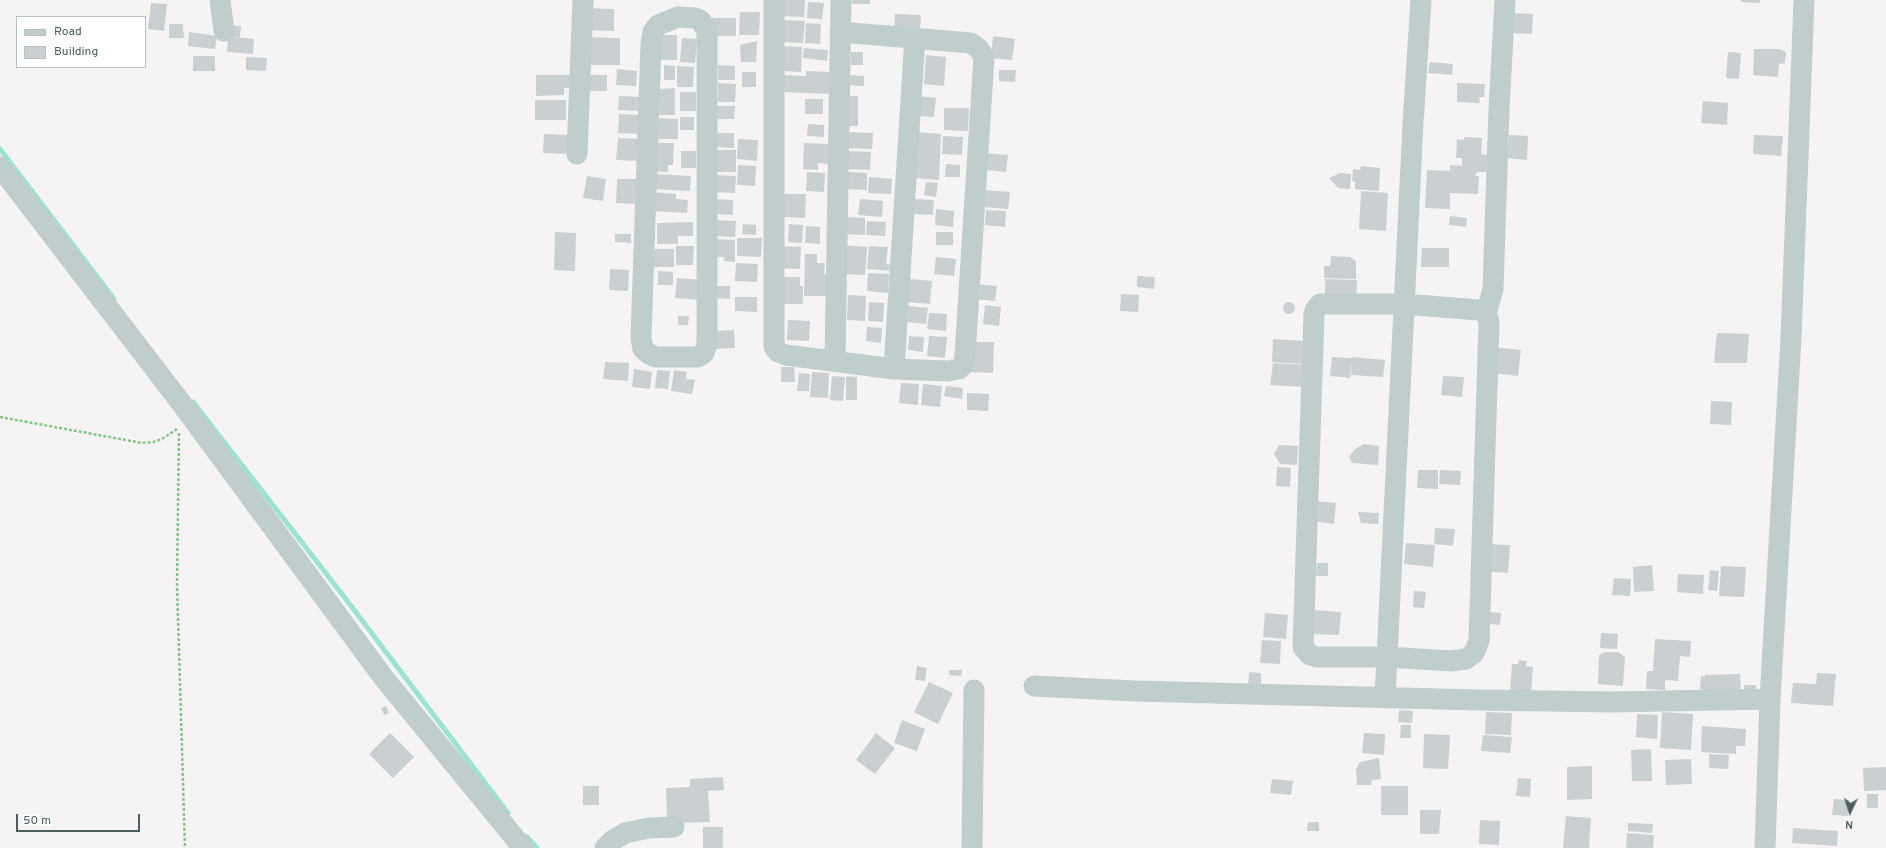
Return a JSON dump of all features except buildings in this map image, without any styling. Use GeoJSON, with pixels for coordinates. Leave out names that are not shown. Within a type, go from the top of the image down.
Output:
{"type":"FeatureCollection","features":[{"type":"Feature","properties":{"kind":"street"},"geometry":{"type":"LineString","coordinates":[[220,0],[224,31]]}},
{"type":"Feature","properties":{"kind":"street"},"geometry":{"type":"LineString","coordinates":[[577,154],[583,0]]}},
{"type":"Feature","properties":{"kind":"street"},"geometry":{"type":"LineString","coordinates":[[774,0],[774,347],[778,352],[786,355],[835,361],[894,368],[948,372],[959,369],[964,364],[966,355],[984,57],[979,49],[970,43],[915,37],[840,32]]}},
{"type":"Feature","properties":{"kind":"street"},"geometry":{"type":"LineString","coordinates":[[835,361],[841,0]]}},
{"type":"Feature","properties":{"kind":"street"},"geometry":{"type":"LineString","coordinates":[[1385,698],[1413,123],[1421,0]]}},
{"type":"Feature","properties":{"kind":"street"},"geometry":{"type":"LineString","coordinates":[[1486,314],[1479,310],[1404,304],[1320,304],[1314,310],[1303,648],[1310,655],[1317,657],[1386,657],[1451,661],[1466,659],[1474,653],[1479,640],[1490,329],[1486,314],[1493,289],[1499,110],[1506,0]]}},
{"type":"Feature","properties":{"kind":"street"},"geometry":{"type":"LineString","coordinates":[[1765,848],[1770,699],[1791,338],[1804,0]]}},
{"type":"Feature","properties":{"kind":"street"},"geometry":{"type":"LineString","coordinates":[[678,8],[701,21],[706,31],[707,344],[704,353],[698,357],[656,356],[649,354],[643,349],[641,338],[651,44],[653,32],[658,25],[678,8]]}},
{"type":"Feature","properties":{"kind":"street"},"geometry":{"type":"LineString","coordinates":[[894,368],[915,37]]}},
{"type":"Feature","properties":{"kind":"street"},"geometry":{"type":"LineString","coordinates":[[0,167],[182,404],[383,677],[522,848]]}},
{"type":"Feature","properties":{"kind":"street"},"geometry":{"type":"LineString","coordinates":[[1034,686],[1385,698],[1612,702],[1770,699]]}},
{"type":"Feature","properties":{"kind":"street"},"geometry":{"type":"LineString","coordinates":[[972,848],[974,690]]}},
{"type":"Feature","properties":{"kind":"street"},"geometry":{"type":"LineString","coordinates":[[605,848],[612,841],[625,833],[649,828],[674,828]]}},
{"type":"Feature","properties":{"kind":"path"},"geometry":{"type":"LineString","coordinates":[[0,417],[142,443],[162,439],[179,428],[177,490],[177,584],[185,848]]}},
{"type":"Feature","properties":{"kind":"waterway"},"geometry":{"type":"LineString","coordinates":[[0,149],[114,299]]}},
{"type":"Feature","properties":{"kind":"waterway"},"geometry":{"type":"LineString","coordinates":[[193,402],[342,594],[508,813]]}},
{"type":"Feature","properties":{"kind":"waterway"},"geometry":{"type":"LineString","coordinates":[[527,837],[537,848]]}}]}
